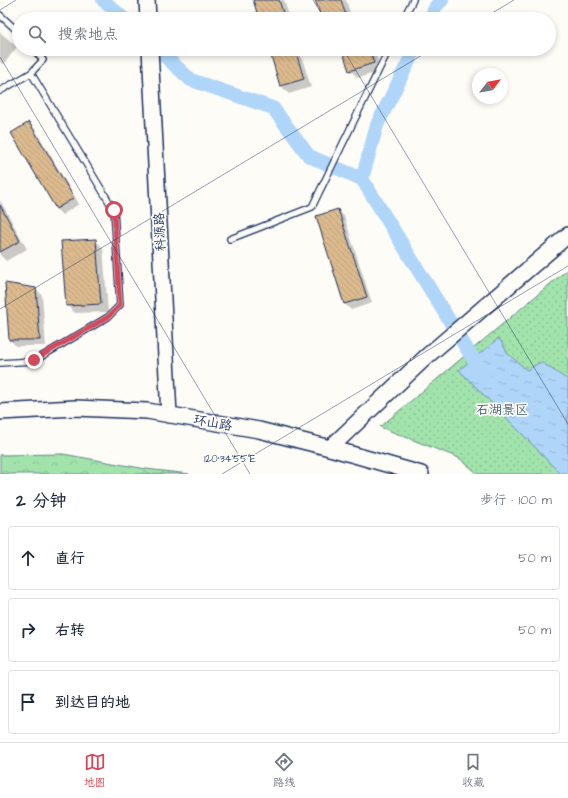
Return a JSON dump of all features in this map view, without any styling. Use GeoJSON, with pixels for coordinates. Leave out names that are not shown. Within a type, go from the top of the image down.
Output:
{"type":"FeatureCollection","features":[{"type":"Feature","properties":{"kind":"street"},"geometry":{"type":"LineString","coordinates":[[147,0],[148,12]]}},
{"type":"Feature","properties":{"kind":"street","name":"科源路"},"geometry":{"type":"LineString","coordinates":[[150,56],[169,415]]}},
{"type":"Feature","properties":{"kind":"street"},"geometry":{"type":"LineString","coordinates":[[330,448],[426,357],[568,235]]}},
{"type":"Feature","properties":{"kind":"street","name":"环山路"},"geometry":{"type":"LineString","coordinates":[[0,412],[75,408],[147,411],[259,430],[330,448],[421,474]]}},
{"type":"Feature","properties":{"kind":"lane"},"geometry":{"type":"LineString","coordinates":[[407,12],[413,0]]}},
{"type":"Feature","properties":{"kind":"lane"},"geometry":{"type":"LineString","coordinates":[[0,15],[12,26]]}},
{"type":"Feature","properties":{"kind":"lane"},"geometry":{"type":"LineString","coordinates":[[0,90],[31,72],[43,60],[39,56]]}},
{"type":"Feature","properties":{"kind":"lane"},"geometry":{"type":"LineString","coordinates":[[230,239],[312,207],[386,56]]}},
{"type":"Feature","properties":{"kind":"lane"},"geometry":{"type":"LineString","coordinates":[[0,363],[34,360],[108,317],[120,305],[114,210],[31,72]]}},
{"type":"Feature","properties":{"kind":"green space","name":"石湖景区"},"geometry":{"type":"Polygon","coordinates":[[[568,269],[568,474],[478,474],[459,458],[380,427],[568,269]]]}},
{"type":"Feature","properties":{"kind":"green space"},"geometry":{"type":"Polygon","coordinates":[[[63,454],[146,469],[189,474],[0,474],[0,455],[63,454]]]}},
{"type":"Feature","properties":{"kind":"water"},"geometry":{"type":"Polygon","coordinates":[[[499,338],[508,354],[527,370],[541,362],[568,380],[568,474],[560,474],[459,370],[499,338]]]}},
{"type":"Feature","properties":{"kind":"building"},"geometry":{"type":"Polygon","coordinates":[[[253,0],[279,0],[283,12],[257,12],[253,0]]]}},
{"type":"Feature","properties":{"kind":"building"},"geometry":{"type":"Polygon","coordinates":[[[315,0],[341,0],[345,12],[319,12],[315,0]]]}},
{"type":"Feature","properties":{"kind":"building"},"geometry":{"type":"Polygon","coordinates":[[[271,56],[297,56],[304,79],[280,86],[271,56]]]}},
{"type":"Feature","properties":{"kind":"building"},"geometry":{"type":"Polygon","coordinates":[[[344,56],[372,56],[374,63],[349,71],[344,56]]]}},
{"type":"Feature","properties":{"kind":"building"},"geometry":{"type":"Polygon","coordinates":[[[29,122],[74,198],[56,209],[11,133],[29,122]]]}},
{"type":"Feature","properties":{"kind":"building"},"geometry":{"type":"Polygon","coordinates":[[[0,205],[20,241],[0,252],[0,205]]]}},
{"type":"Feature","properties":{"kind":"building"},"geometry":{"type":"Polygon","coordinates":[[[338,209],[367,297],[344,304],[316,216],[338,209]]]}},
{"type":"Feature","properties":{"kind":"building"},"geometry":{"type":"Polygon","coordinates":[[[96,239],[101,304],[66,306],[61,241],[96,239]]]}},
{"type":"Feature","properties":{"kind":"building"},"geometry":{"type":"Polygon","coordinates":[[[5,283],[36,288],[40,340],[9,340],[5,283]]]}},
{"type":"Feature","properties":{"kind":"waterway"},"geometry":{"type":"LineString","coordinates":[[103,0],[116,12]]}},
{"type":"Feature","properties":{"kind":"waterway"},"geometry":{"type":"LineString","coordinates":[[433,12],[436,6],[442,0]]}},
{"type":"Feature","properties":{"kind":"waterway"},"geometry":{"type":"LineString","coordinates":[[165,56],[191,80],[273,108],[309,156],[362,179],[483,375]]}},
{"type":"Feature","properties":{"kind":"waterway"},"geometry":{"type":"LineString","coordinates":[[362,179],[377,125],[412,56]]}},
{"type":"Feature","properties":{"kind":"route"},"geometry":{"type":"LineString","coordinates":[[34,360],[108,317],[120,305],[114,210]]}}]}
